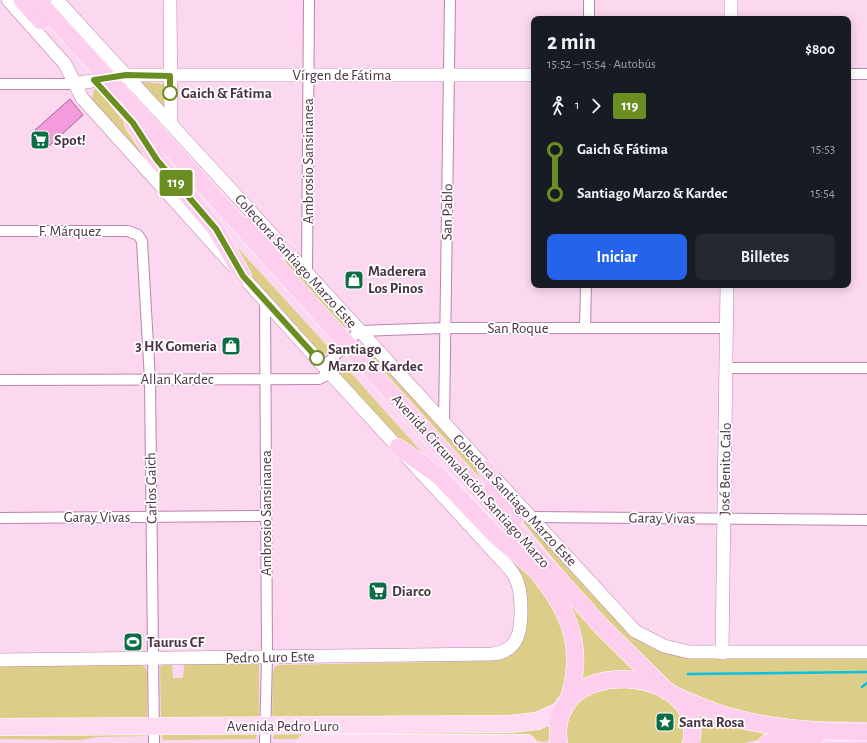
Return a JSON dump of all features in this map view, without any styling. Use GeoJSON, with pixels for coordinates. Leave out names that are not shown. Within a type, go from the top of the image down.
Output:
{"type":"FeatureCollection","features":[{"type":"Feature","properties":{"kind":"highway","name":"Avenida Circunvalación Santiago Marzo"},"geometry":{"type":"LineString","coordinates":[[22,0],[154,130],[534,568],[559,601],[572,630],[575,653],[573,682],[559,727],[559,743]]}},
{"type":"Feature","properties":{"kind":"highway","name":"Avenida Circunvalación Santiago Marzo"},"geometry":{"type":"LineString","coordinates":[[37,0],[74,41],[133,123],[617,643],[682,703],[689,714],[692,726],[691,743]]}},
{"type":"Feature","properties":{"kind":"highway"},"geometry":{"type":"LineString","coordinates":[[47,0],[74,41]]}},
{"type":"Feature","properties":{"kind":"highway"},"geometry":{"type":"LineString","coordinates":[[133,123],[157,160],[216,229],[243,276]]}},
{"type":"Feature","properties":{"kind":"highway"},"geometry":{"type":"LineString","coordinates":[[154,130],[199,171],[251,226],[288,252]]}},
{"type":"Feature","properties":{"kind":"highway"},"geometry":{"type":"LineString","coordinates":[[398,447],[438,475],[496,536],[534,568]]}},
{"type":"Feature","properties":{"kind":"highway"},"geometry":{"type":"LineString","coordinates":[[486,469],[509,509],[552,561],[576,599]]}},
{"type":"Feature","properties":{"kind":"highway"},"geometry":{"type":"LineString","coordinates":[[565,707],[581,689],[610,680],[636,680],[655,685],[720,714],[757,723],[849,732],[867,732]]}},
{"type":"Feature","properties":{"kind":"highway"},"geometry":{"type":"LineString","coordinates":[[766,743],[849,732]]}},
{"type":"Feature","properties":{"kind":"main road","name":"Avenida Pedro Luro"},"geometry":{"type":"LineString","coordinates":[[0,727],[154,735],[265,735],[514,724],[537,721],[565,707]]}},
{"type":"Feature","properties":{"kind":"main road","name":"Avenida Pedro Luro"},"geometry":{"type":"LineString","coordinates":[[306,743],[527,743]]}},
{"type":"Feature","properties":{"kind":"street"},"geometry":{"type":"LineString","coordinates":[[8,0],[63,61],[82,98],[398,447]]}},
{"type":"Feature","properties":{"kind":"street","name":"Colectora Santiago Marzo Este"},"geometry":{"type":"LineString","coordinates":[[57,0],[444,424],[640,634],[664,646],[679,651],[722,653],[867,652]]}},
{"type":"Feature","properties":{"kind":"street"},"geometry":{"type":"LineString","coordinates":[[170,0],[171,124]]}},
{"type":"Feature","properties":{"kind":"street","name":"Ambrosio Sansinanea"},"geometry":{"type":"LineString","coordinates":[[308,274],[309,0]]}},
{"type":"Feature","properties":{"kind":"street","name":"San Pablo"},"geometry":{"type":"LineString","coordinates":[[444,424],[450,0]]}},
{"type":"Feature","properties":{"kind":"street"},"geometry":{"type":"LineString","coordinates":[[588,16],[589,0]]}},
{"type":"Feature","properties":{"kind":"street"},"geometry":{"type":"LineString","coordinates":[[731,0],[731,16]]}},
{"type":"Feature","properties":{"kind":"street"},"geometry":{"type":"LineString","coordinates":[[851,74],[867,74]]}},
{"type":"Feature","properties":{"kind":"street","name":"Vírgen de Fátima"},"geometry":{"type":"LineString","coordinates":[[74,84],[126,75],[531,75]]}},
{"type":"Feature","properties":{"kind":"street"},"geometry":{"type":"LineString","coordinates":[[0,84],[74,84]]}},
{"type":"Feature","properties":{"kind":"street","name":"F. Márquez"},"geometry":{"type":"LineString","coordinates":[[0,232],[128,231],[138,235]]}},
{"type":"Feature","properties":{"kind":"street","name":"Carlos Gaich"},"geometry":{"type":"LineString","coordinates":[[138,235],[142,241],[143,248],[150,380],[154,735]]}},
{"type":"Feature","properties":{"kind":"street"},"geometry":{"type":"LineString","coordinates":[[585,328],[586,288]]}},
{"type":"Feature","properties":{"kind":"street","name":"José Benito Calo"},"geometry":{"type":"LineString","coordinates":[[722,653],[727,288]]}},
{"type":"Feature","properties":{"kind":"street","name":"Ambrosio Sansinanea"},"geometry":{"type":"LineString","coordinates":[[265,300],[267,657],[265,735]]}},
{"type":"Feature","properties":{"kind":"street","name":"San Roque"},"geometry":{"type":"LineString","coordinates":[[359,331],[445,328],[727,328]]}},
{"type":"Feature","properties":{"kind":"street"},"geometry":{"type":"LineString","coordinates":[[326,369],[359,331]]}},
{"type":"Feature","properties":{"kind":"street"},"geometry":{"type":"LineString","coordinates":[[726,368],[867,368]]}},
{"type":"Feature","properties":{"kind":"street","name":"Allan Kardec"},"geometry":{"type":"LineString","coordinates":[[0,380],[319,379],[325,376],[326,369]]}},
{"type":"Feature","properties":{"kind":"street","name":"Pedro Luro Este"},"geometry":{"type":"LineString","coordinates":[[0,660],[492,654],[505,651],[514,645],[519,635],[521,624],[520,592],[515,576],[398,447]]}},
{"type":"Feature","properties":{"kind":"street","name":"Garay Vivas"},"geometry":{"type":"LineString","coordinates":[[0,518],[266,516]]}},
{"type":"Feature","properties":{"kind":"street","name":"Garay Vivas"},"geometry":{"type":"LineString","coordinates":[[530,517],[867,520]]}},
{"type":"Feature","properties":{"kind":"shaded area"},"geometry":{"type":"Polygon","coordinates":[[[141,83],[164,84],[164,108],[141,83]]]}},
{"type":"Feature","properties":{"kind":"shaded area"},"geometry":{"type":"Polygon","coordinates":[[[94,89],[97,89],[220,241],[92,101],[94,89]]]}},
{"type":"Feature","properties":{"kind":"shaded area"},"geometry":{"type":"Polygon","coordinates":[[[247,227],[280,253],[345,324],[345,332],[247,227]]]}},
{"type":"Feature","properties":{"kind":"shaded area"},"geometry":{"type":"Polygon","coordinates":[[[226,235],[329,348],[329,352],[326,354],[319,353],[250,277],[226,235]]]}},
{"type":"Feature","properties":{"kind":"shaded area"},"geometry":{"type":"Polygon","coordinates":[[[358,345],[364,345],[368,348],[474,465],[506,510],[358,345]]]}},
{"type":"Feature","properties":{"kind":"shaded area"},"geometry":{"type":"Polygon","coordinates":[[[340,363],[342,363],[433,465],[399,441],[337,371],[340,363]]]}},
{"type":"Feature","properties":{"kind":"shaded area"},"geometry":{"type":"Polygon","coordinates":[[[429,473],[527,569],[559,611],[569,663],[563,691],[546,711],[531,716],[272,720],[273,672],[275,667],[279,665],[488,661],[505,657],[525,591],[429,473]]]}},
{"type":"Feature","properties":{"kind":"shaded area"},"geometry":{"type":"Polygon","coordinates":[[[513,506],[607,610],[636,637],[662,651],[867,656],[867,722],[794,721],[731,710],[678,688],[663,678],[599,615],[511,507],[513,506]]]}},
{"type":"Feature","properties":{"kind":"shaded area"},"geometry":{"type":"Polygon","coordinates":[[[564,597],[636,672],[621,670],[600,673],[580,682],[564,597]]]}},
{"type":"Feature","properties":{"kind":"shaded area"},"geometry":{"type":"Polygon","coordinates":[[[185,664],[259,664],[259,717],[161,718],[160,667],[163,665],[172,665],[173,678],[183,678],[185,664]]]}},
{"type":"Feature","properties":{"kind":"shaded area"},"geometry":{"type":"Polygon","coordinates":[[[0,665],[140,665],[145,667],[147,672],[147,721],[0,722],[0,665]]]}},
{"type":"Feature","properties":{"kind":"shaded area"},"geometry":{"type":"Polygon","coordinates":[[[627,688],[651,693],[674,706],[682,721],[683,743],[567,743],[567,729],[570,718],[575,708],[582,700],[601,691],[627,688]]]}},
{"type":"Feature","properties":{"kind":"shaded area"},"geometry":{"type":"Polygon","coordinates":[[[697,713],[792,733],[744,743],[699,743],[700,726],[697,713]]]}},
{"type":"Feature","properties":{"kind":"shaded area"},"geometry":{"type":"Polygon","coordinates":[[[549,725],[549,740],[546,742],[513,737],[274,739],[273,737],[275,734],[315,734],[335,731],[549,725]]]}},
{"type":"Feature","properties":{"kind":"shaded area"},"geometry":{"type":"Polygon","coordinates":[[[0,732],[146,734],[145,736],[97,737],[81,740],[0,739],[0,732]]]}},
{"type":"Feature","properties":{"kind":"shaded area"},"geometry":{"type":"Polygon","coordinates":[[[162,733],[257,733],[256,739],[164,740],[162,739],[162,733]]]}},
{"type":"Feature","properties":{"kind":"building"},"geometry":{"type":"Polygon","coordinates":[[[70,99],[83,115],[49,146],[35,130],[70,99]]]}},
{"type":"Feature","properties":{"kind":"waterway"},"geometry":{"type":"LineString","coordinates":[[688,674],[867,672]]}},
{"type":"Feature","properties":{"kind":"waterway"},"geometry":{"type":"LineString","coordinates":[[862,687],[867,683]]}},
{"type":"Feature","properties":{"kind":"bus line","name":"119"},"geometry":{"type":"LineString","coordinates":[[170,93],[170,76],[126,75],[94,80],[133,123],[157,160],[216,229],[243,276],[317,358]]}},
{"type":"Feature","properties":{"kind":"place","name":"Gaich & Fátima"},"geometry":{"type":"Point","coordinates":[170,93]}},
{"type":"Feature","properties":{"kind":"place","name":"Spot!"},"geometry":{"type":"Point","coordinates":[40,140]}},
{"type":"Feature","properties":{"kind":"place","name":"Maderera Los Pinos"},"geometry":{"type":"Point","coordinates":[354,280]}},
{"type":"Feature","properties":{"kind":"place","name":"3 HK Gomeria"},"geometry":{"type":"Point","coordinates":[231,346]}},
{"type":"Feature","properties":{"kind":"place","name":"Santiago Marzo & Kardec"},"geometry":{"type":"Point","coordinates":[317,358]}},
{"type":"Feature","properties":{"kind":"place","name":"Diarco"},"geometry":{"type":"Point","coordinates":[378,591]}},
{"type":"Feature","properties":{"kind":"place","name":"Taurus CF"},"geometry":{"type":"Point","coordinates":[133,642]}},
{"type":"Feature","properties":{"kind":"place","name":"Santa Rosa"},"geometry":{"type":"Point","coordinates":[665,722]}}]}
